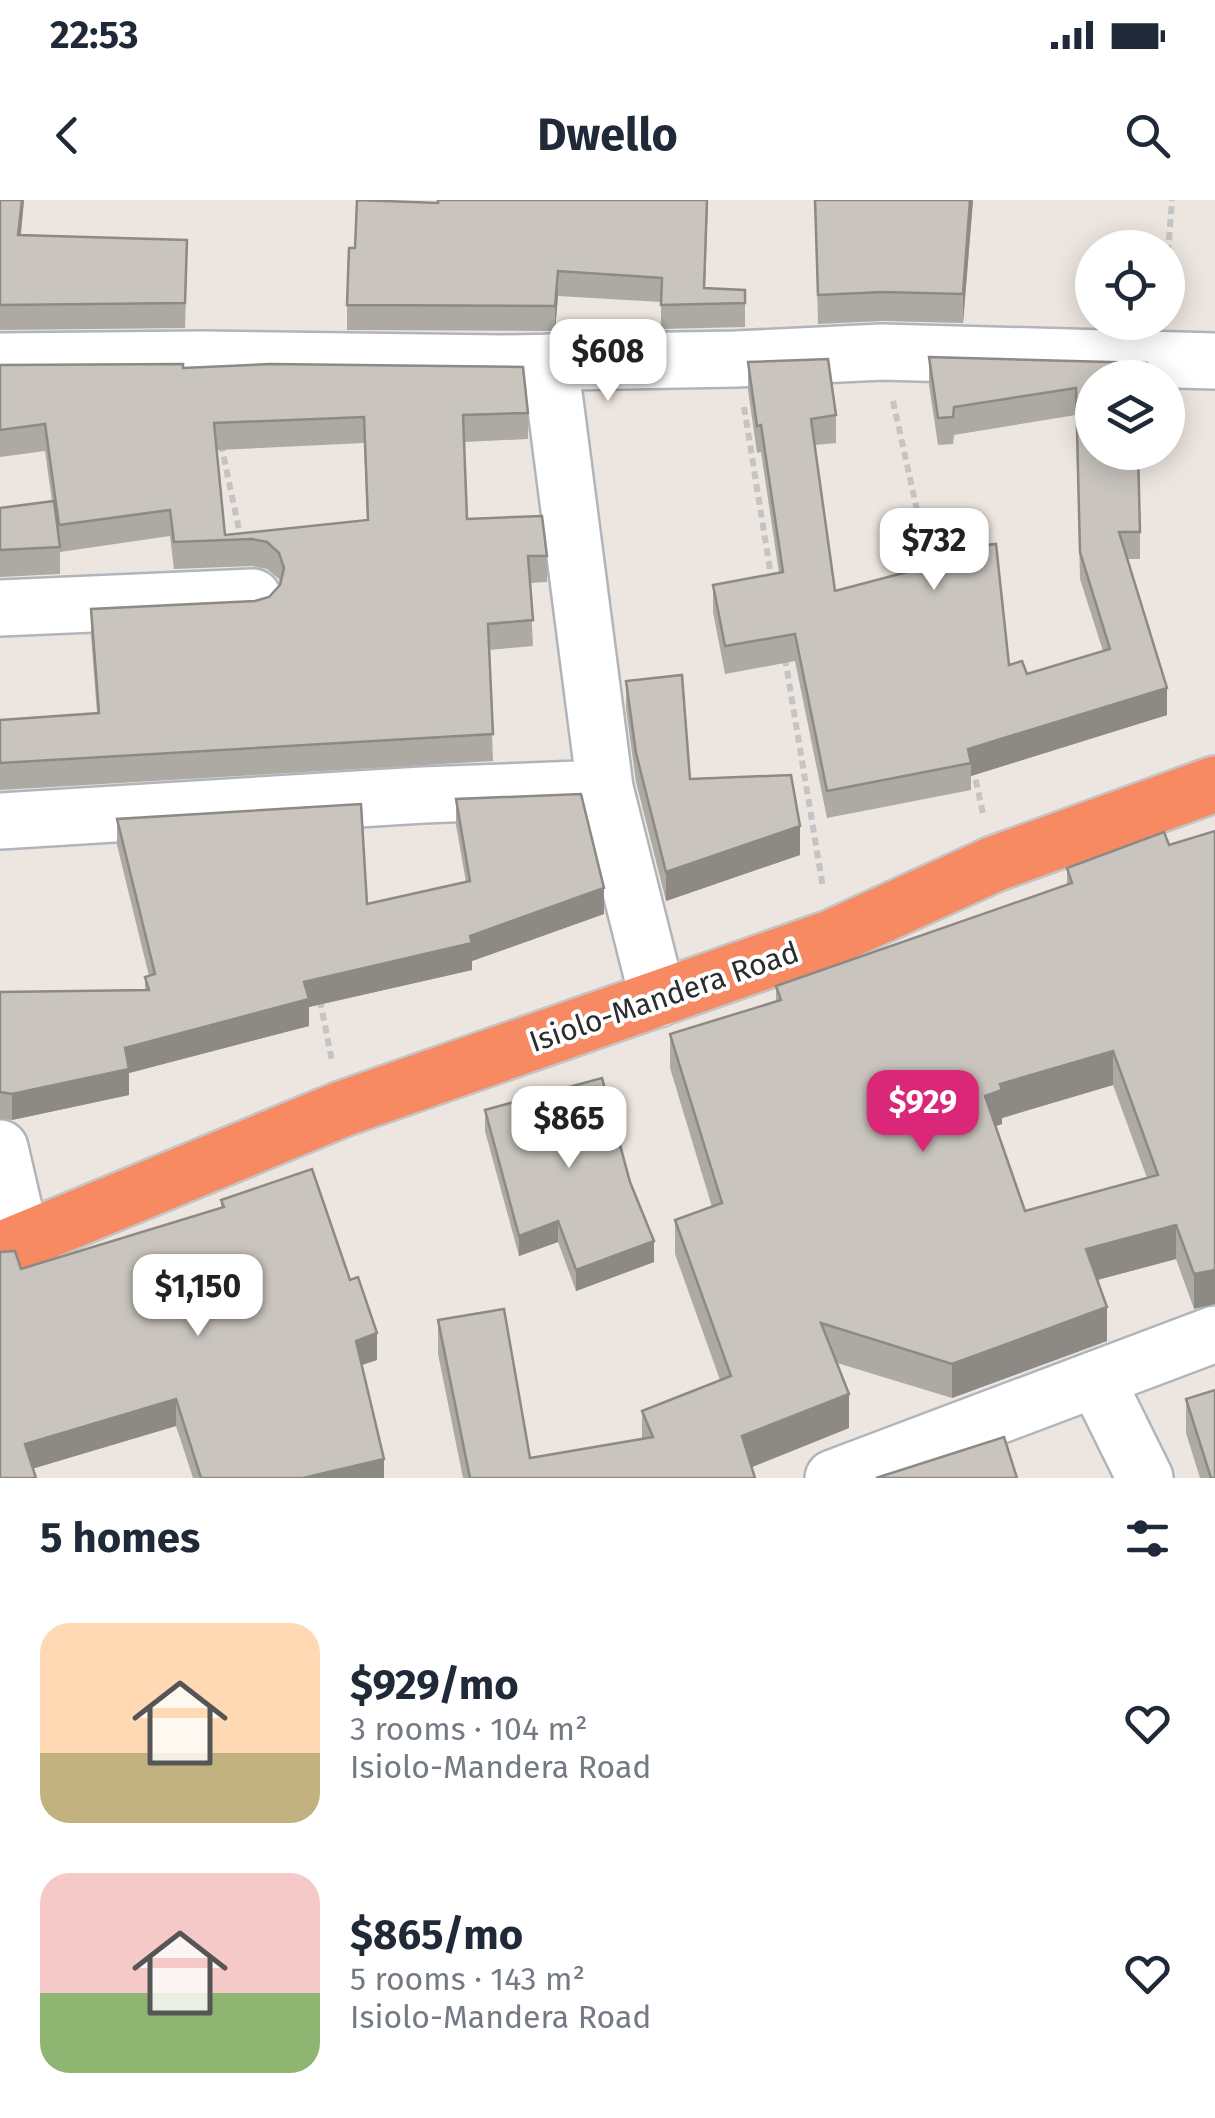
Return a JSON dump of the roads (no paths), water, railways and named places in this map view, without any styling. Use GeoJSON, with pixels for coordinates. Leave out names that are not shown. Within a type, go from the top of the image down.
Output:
{"type":"FeatureCollection","features":[{"type":"Feature","properties":{"kind":"highway","name":"Isiolo-Mandera Road"},"geometry":{"type":"LineString","coordinates":[[11,1247],[342,1109],[831,938],[994,864],[1215,784]]}},
{"type":"Feature","properties":{"kind":"street"},"geometry":{"type":"LineString","coordinates":[[0,361],[550,362],[882,352],[1215,361]]}},
{"type":"Feature","properties":{"kind":"street"},"geometry":{"type":"LineString","coordinates":[[550,362],[604,788],[658,999]]}},
{"type":"Feature","properties":{"kind":"street"},"geometry":{"type":"LineString","coordinates":[[0,608],[252,598]]}},
{"type":"Feature","properties":{"kind":"street"},"geometry":{"type":"LineString","coordinates":[[0,822],[422,795],[604,788]]}},
{"type":"Feature","properties":{"kind":"street"},"geometry":{"type":"LineString","coordinates":[[0,1148],[11,1247]]}},
{"type":"Feature","properties":{"kind":"street"},"geometry":{"type":"LineString","coordinates":[[833,1478],[1215,1334]]}},
{"type":"Feature","properties":{"kind":"street"},"geometry":{"type":"LineString","coordinates":[[1096,1379],[1145,1478]]}}]}
